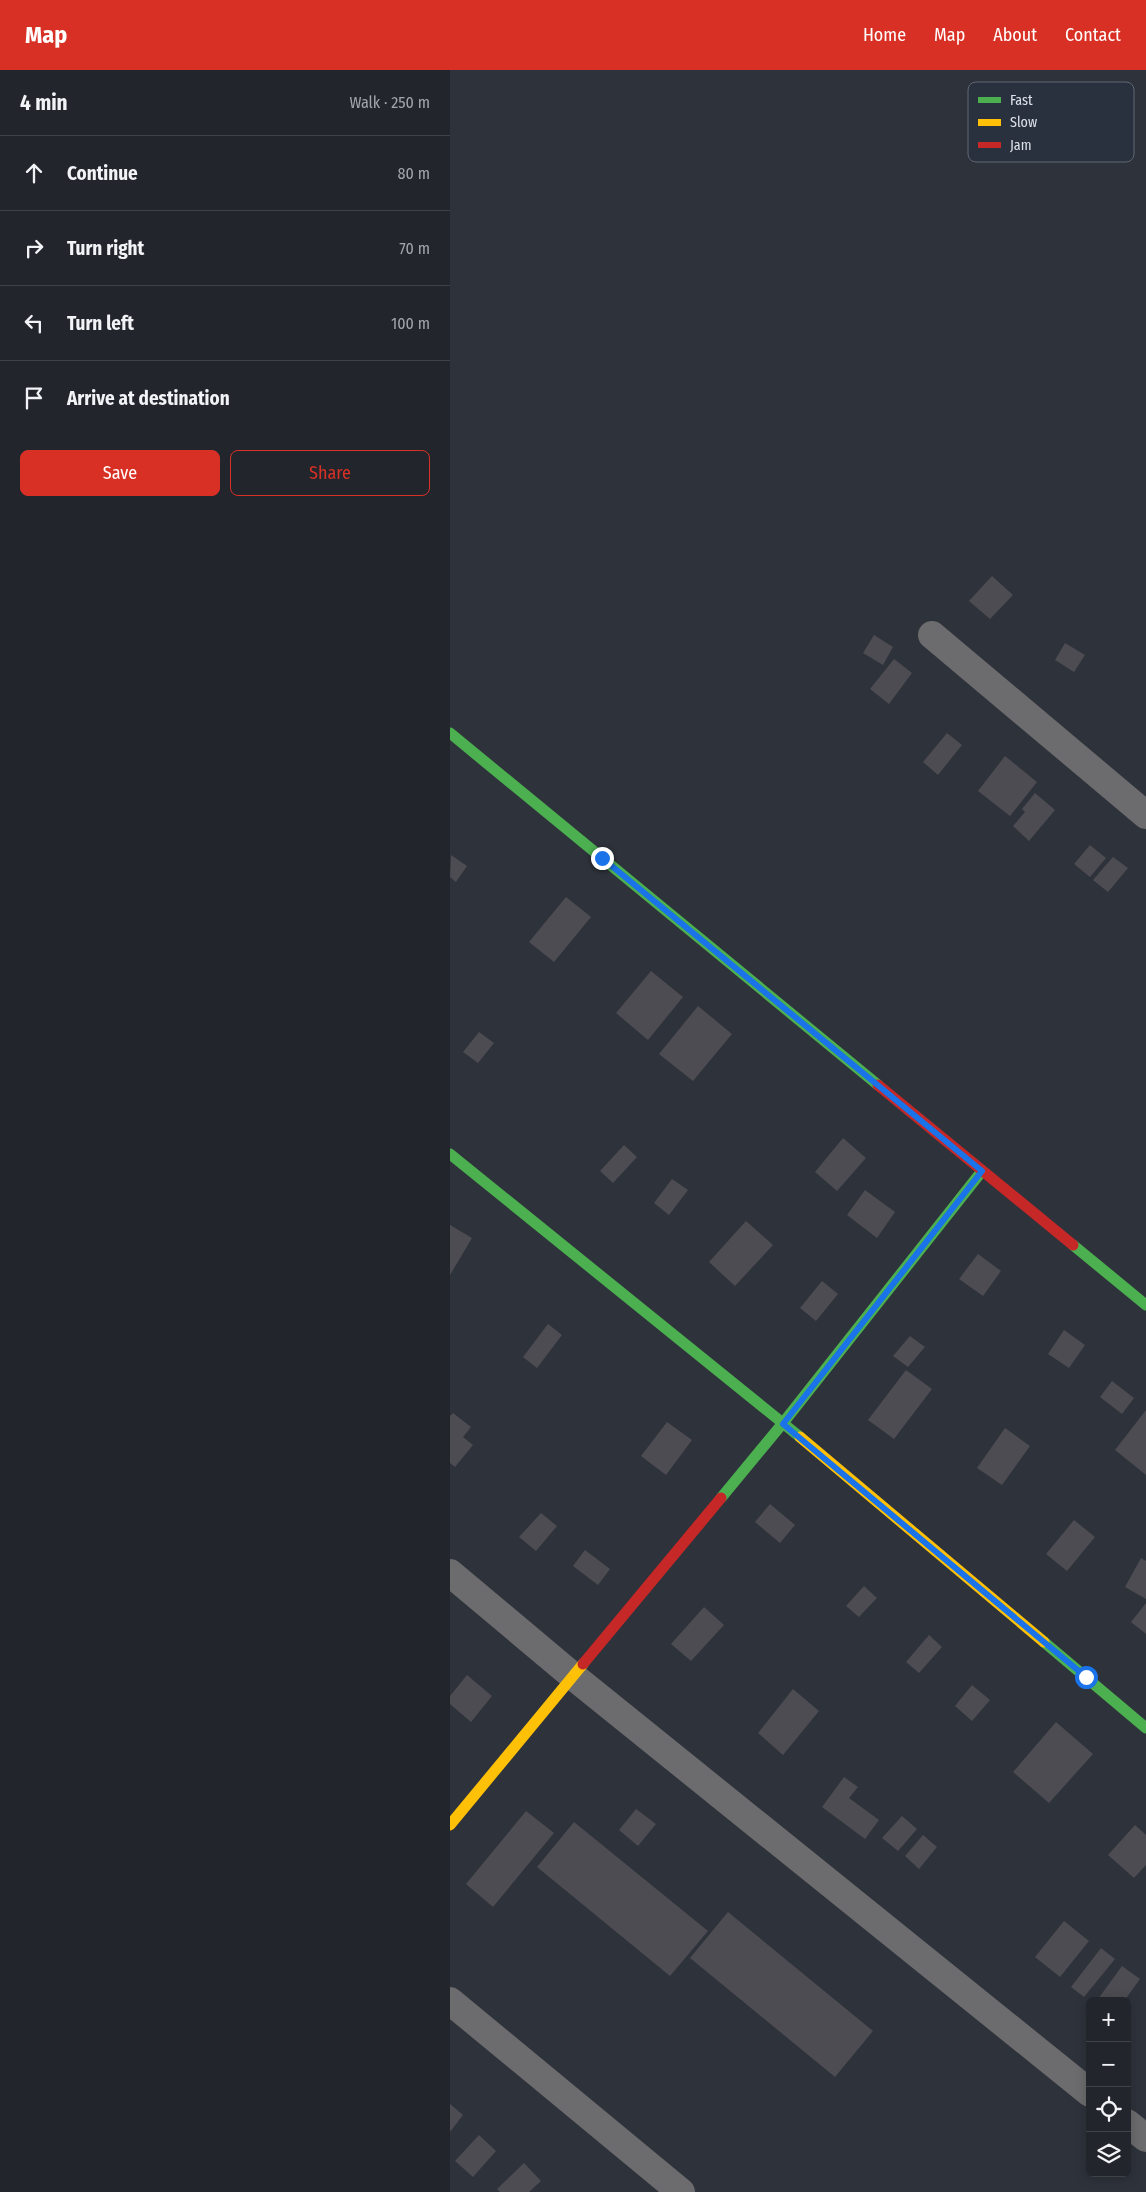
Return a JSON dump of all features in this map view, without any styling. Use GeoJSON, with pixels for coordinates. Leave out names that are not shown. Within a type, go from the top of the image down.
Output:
{"type":"FeatureCollection","features":[{"type":"Feature","properties":{"kind":"street"},"geometry":{"type":"LineString","coordinates":[[932,636],[1146,814]]}},
{"type":"Feature","properties":{"kind":"street"},"geometry":{"type":"LineString","coordinates":[[450,733],[1146,1305]]}},
{"type":"Feature","properties":{"kind":"street"},"geometry":{"type":"LineString","coordinates":[[450,1154],[783,1424],[1146,1728]]}},
{"type":"Feature","properties":{"kind":"street"},"geometry":{"type":"LineString","coordinates":[[450,1825],[783,1424],[982,1171]]}},
{"type":"Feature","properties":{"kind":"street"},"geometry":{"type":"LineString","coordinates":[[450,1573],[574,1677],[1086,2090]]}},
{"type":"Feature","properties":{"kind":"street"},"geometry":{"type":"LineString","coordinates":[[450,2001],[682,2192]]}},
{"type":"Feature","properties":{"kind":"street"},"geometry":{"type":"LineString","coordinates":[[1131,2126],[1146,2138]]}},
{"type":"Feature","properties":{"kind":"building"},"geometry":{"type":"Polygon","coordinates":[[[992,576],[1013,595],[990,619],[969,601],[992,576]]]}},
{"type":"Feature","properties":{"kind":"building"},"geometry":{"type":"Polygon","coordinates":[[[874,635],[893,647],[883,665],[863,653],[874,635]]]}},
{"type":"Feature","properties":{"kind":"building"},"geometry":{"type":"Polygon","coordinates":[[[1065,643],[1085,655],[1074,672],[1055,660],[1065,643]]]}},
{"type":"Feature","properties":{"kind":"building"},"geometry":{"type":"Polygon","coordinates":[[[894,659],[912,673],[889,704],[870,689],[894,659]]]}},
{"type":"Feature","properties":{"kind":"building"},"geometry":{"type":"Polygon","coordinates":[[[947,733],[962,745],[938,775],[923,762],[947,733]]]}},
{"type":"Feature","properties":{"kind":"building"},"geometry":{"type":"Polygon","coordinates":[[[1005,756],[1037,782],[1010,816],[978,791],[1005,756]]]}},
{"type":"Feature","properties":{"kind":"building"},"geometry":{"type":"Polygon","coordinates":[[[1035,793],[1055,810],[1029,841],[1013,826],[1025,812],[1022,809],[1035,793]]]}},
{"type":"Feature","properties":{"kind":"building"},"geometry":{"type":"Polygon","coordinates":[[[1090,845],[1106,858],[1090,877],[1074,864],[1090,845]]]}},
{"type":"Feature","properties":{"kind":"building"},"geometry":{"type":"Polygon","coordinates":[[[451,855],[467,866],[456,882],[450,877],[451,855]]]}},
{"type":"Feature","properties":{"kind":"building"},"geometry":{"type":"Polygon","coordinates":[[[1113,857],[1128,868],[1108,892],[1093,880],[1113,857]]]}},
{"type":"Feature","properties":{"kind":"building"},"geometry":{"type":"Polygon","coordinates":[[[566,897],[591,917],[554,962],[529,942],[566,897]]]}},
{"type":"Feature","properties":{"kind":"building"},"geometry":{"type":"Polygon","coordinates":[[[651,971],[683,997],[648,1040],[616,1013],[651,971]]]}},
{"type":"Feature","properties":{"kind":"building"},"geometry":{"type":"Polygon","coordinates":[[[698,1006],[732,1034],[693,1081],[659,1054],[698,1006]]]}},
{"type":"Feature","properties":{"kind":"building"},"geometry":{"type":"Polygon","coordinates":[[[479,1032],[494,1043],[478,1063],[463,1052],[479,1032]]]}},
{"type":"Feature","properties":{"kind":"building"},"geometry":{"type":"Polygon","coordinates":[[[843,1138],[866,1158],[837,1191],[815,1172],[843,1138]]]}},
{"type":"Feature","properties":{"kind":"building"},"geometry":{"type":"Polygon","coordinates":[[[624,1145],[637,1157],[613,1183],[600,1171],[624,1145]]]}},
{"type":"Feature","properties":{"kind":"building"},"geometry":{"type":"Polygon","coordinates":[[[672,1179],[688,1190],[669,1215],[654,1203],[672,1179]]]}},
{"type":"Feature","properties":{"kind":"building"},"geometry":{"type":"Polygon","coordinates":[[[865,1190],[895,1212],[877,1238],[847,1215],[865,1190]]]}},
{"type":"Feature","properties":{"kind":"building"},"geometry":{"type":"Polygon","coordinates":[[[746,1221],[773,1245],[735,1286],[709,1262],[746,1221]]]}},
{"type":"Feature","properties":{"kind":"building"},"geometry":{"type":"Polygon","coordinates":[[[450,1225],[472,1238],[450,1275],[450,1225]]]}},
{"type":"Feature","properties":{"kind":"building"},"geometry":{"type":"Polygon","coordinates":[[[978,1254],[1001,1271],[983,1296],[959,1279],[978,1254]]]}},
{"type":"Feature","properties":{"kind":"building"},"geometry":{"type":"Polygon","coordinates":[[[822,1281],[838,1294],[816,1321],[800,1308],[822,1281]]]}},
{"type":"Feature","properties":{"kind":"building"},"geometry":{"type":"Polygon","coordinates":[[[548,1324],[562,1335],[537,1368],[523,1357],[548,1324]]]}},
{"type":"Feature","properties":{"kind":"building"},"geometry":{"type":"Polygon","coordinates":[[[1064,1330],[1085,1345],[1069,1368],[1048,1354],[1064,1330]]]}},
{"type":"Feature","properties":{"kind":"building"},"geometry":{"type":"Polygon","coordinates":[[[910,1336],[925,1347],[908,1367],[893,1356],[910,1336]]]}},
{"type":"Feature","properties":{"kind":"building"},"geometry":{"type":"Polygon","coordinates":[[[906,1370],[932,1389],[894,1439],[868,1420],[906,1370]]]}},
{"type":"Feature","properties":{"kind":"building"},"geometry":{"type":"Polygon","coordinates":[[[1112,1381],[1134,1398],[1122,1414],[1100,1397],[1112,1381]]]}},
{"type":"Feature","properties":{"kind":"building"},"geometry":{"type":"Polygon","coordinates":[[[1146,1410],[1146,1475],[1115,1450],[1146,1410]]]}},
{"type":"Feature","properties":{"kind":"building"},"geometry":{"type":"Polygon","coordinates":[[[453,1413],[471,1427],[463,1437],[473,1445],[455,1467],[450,1463],[450,1416],[453,1413]]]}},
{"type":"Feature","properties":{"kind":"building"},"geometry":{"type":"Polygon","coordinates":[[[667,1422],[692,1440],[666,1475],[641,1456],[667,1422]]]}},
{"type":"Feature","properties":{"kind":"building"},"geometry":{"type":"Polygon","coordinates":[[[1005,1428],[1030,1446],[1002,1485],[977,1468],[1005,1428]]]}},
{"type":"Feature","properties":{"kind":"building"},"geometry":{"type":"Polygon","coordinates":[[[770,1504],[795,1525],[780,1543],[755,1522],[770,1504]]]}},
{"type":"Feature","properties":{"kind":"building"},"geometry":{"type":"Polygon","coordinates":[[[541,1513],[557,1526],[536,1551],[519,1537],[541,1513]]]}},
{"type":"Feature","properties":{"kind":"building"},"geometry":{"type":"Polygon","coordinates":[[[1074,1520],[1095,1537],[1067,1571],[1046,1554],[1074,1520]]]}},
{"type":"Feature","properties":{"kind":"building"},"geometry":{"type":"Polygon","coordinates":[[[585,1550],[610,1569],[598,1585],[573,1566],[585,1550]]]}},
{"type":"Feature","properties":{"kind":"building"},"geometry":{"type":"Polygon","coordinates":[[[1141,1558],[1146,1561],[1146,1599],[1125,1587],[1141,1558]]]}},
{"type":"Feature","properties":{"kind":"building"},"geometry":{"type":"Polygon","coordinates":[[[864,1586],[877,1598],[859,1617],[846,1606],[864,1586]]]}},
{"type":"Feature","properties":{"kind":"building"},"geometry":{"type":"Polygon","coordinates":[[[1146,1603],[1146,1634],[1131,1622],[1146,1603]]]}},
{"type":"Feature","properties":{"kind":"building"},"geometry":{"type":"Polygon","coordinates":[[[704,1607],[724,1625],[691,1661],[671,1644],[704,1607]]]}},
{"type":"Feature","properties":{"kind":"building"},"geometry":{"type":"Polygon","coordinates":[[[929,1635],[942,1647],[919,1673],[906,1662],[929,1635]]]}},
{"type":"Feature","properties":{"kind":"building"},"geometry":{"type":"Polygon","coordinates":[[[467,1675],[492,1696],[471,1722],[450,1704],[450,1696],[467,1675]]]}},
{"type":"Feature","properties":{"kind":"building"},"geometry":{"type":"Polygon","coordinates":[[[972,1685],[990,1700],[972,1721],[955,1706],[972,1685]]]}},
{"type":"Feature","properties":{"kind":"building"},"geometry":{"type":"Polygon","coordinates":[[[793,1689],[819,1711],[783,1755],[758,1733],[793,1689]]]}},
{"type":"Feature","properties":{"kind":"building"},"geometry":{"type":"Polygon","coordinates":[[[1056,1722],[1093,1754],[1049,1803],[1013,1772],[1056,1722]]]}},
{"type":"Feature","properties":{"kind":"building"},"geometry":{"type":"Polygon","coordinates":[[[844,1777],[858,1787],[849,1798],[879,1820],[865,1839],[822,1807],[844,1777]]]}},
{"type":"Feature","properties":{"kind":"building"},"geometry":{"type":"Polygon","coordinates":[[[636,1809],[656,1824],[638,1846],[619,1830],[636,1809]]]}},
{"type":"Feature","properties":{"kind":"building"},"geometry":{"type":"Polygon","coordinates":[[[526,1811],[554,1833],[493,1907],[466,1884],[526,1811]]]}},
{"type":"Feature","properties":{"kind":"building"},"geometry":{"type":"Polygon","coordinates":[[[902,1816],[917,1829],[898,1851],[882,1838],[902,1816]]]}},
{"type":"Feature","properties":{"kind":"building"},"geometry":{"type":"Polygon","coordinates":[[[574,1822],[708,1931],[670,1976],[537,1867],[574,1822]]]}},
{"type":"Feature","properties":{"kind":"building"},"geometry":{"type":"Polygon","coordinates":[[[1135,1825],[1146,1835],[1146,1865],[1134,1878],[1108,1855],[1135,1825]]]}},
{"type":"Feature","properties":{"kind":"building"},"geometry":{"type":"Polygon","coordinates":[[[923,1835],[937,1847],[919,1869],[905,1856],[923,1835]]]}},
{"type":"Feature","properties":{"kind":"building"},"geometry":{"type":"Polygon","coordinates":[[[728,1912],[873,2031],[835,2077],[690,1958],[728,1912]]]}},
{"type":"Feature","properties":{"kind":"building"},"geometry":{"type":"Polygon","coordinates":[[[1064,1921],[1089,1941],[1060,1977],[1035,1957],[1064,1921]]]}},
{"type":"Feature","properties":{"kind":"building"},"geometry":{"type":"Polygon","coordinates":[[[1101,1948],[1115,1959],[1084,1997],[1071,1987],[1101,1948]]]}},
{"type":"Feature","properties":{"kind":"building"},"geometry":{"type":"Polygon","coordinates":[[[1122,1966],[1140,1979],[1127,1997],[1099,1997],[1122,1966]]]}},
{"type":"Feature","properties":{"kind":"building"},"geometry":{"type":"Polygon","coordinates":[[[450,2104],[463,2115],[450,2132],[450,2104]]]}},
{"type":"Feature","properties":{"kind":"building"},"geometry":{"type":"Polygon","coordinates":[[[479,2135],[496,2151],[473,2177],[455,2161],[479,2135]]]}},
{"type":"Feature","properties":{"kind":"building"},"geometry":{"type":"Polygon","coordinates":[[[524,2163],[541,2181],[529,2192],[500,2192],[497,2189],[524,2163]]]}},
{"type":"Feature","properties":{"kind":"traffic: fast"},"geometry":{"type":"LineString","coordinates":[[450,733],[878,1085]]}},
{"type":"Feature","properties":{"kind":"traffic: fast"},"geometry":{"type":"LineString","coordinates":[[450,1154],[800,1437]]}},
{"type":"Feature","properties":{"kind":"traffic: fast"},"geometry":{"type":"LineString","coordinates":[[721,1498],[783,1423],[982,1171]]}},
{"type":"Feature","properties":{"kind":"traffic: fast"},"geometry":{"type":"LineString","coordinates":[[1073,1245],[1146,1305]]}},
{"type":"Feature","properties":{"kind":"traffic: fast"},"geometry":{"type":"LineString","coordinates":[[1044,1642],[1146,1728]]}},
{"type":"Feature","properties":{"kind":"traffic: slow"},"geometry":{"type":"LineString","coordinates":[[800,1437],[1044,1642]]}},
{"type":"Feature","properties":{"kind":"traffic: slow"},"geometry":{"type":"LineString","coordinates":[[450,1825],[583,1664]]}},
{"type":"Feature","properties":{"kind":"traffic: jam"},"geometry":{"type":"LineString","coordinates":[[878,1085],[1073,1245]]}},
{"type":"Feature","properties":{"kind":"traffic: jam"},"geometry":{"type":"LineString","coordinates":[[583,1664],[721,1498]]}},
{"type":"Feature","properties":{"kind":"route"},"geometry":{"type":"LineString","coordinates":[[602,858],[982,1171],[783,1424],[1086,1677]]}}]}
